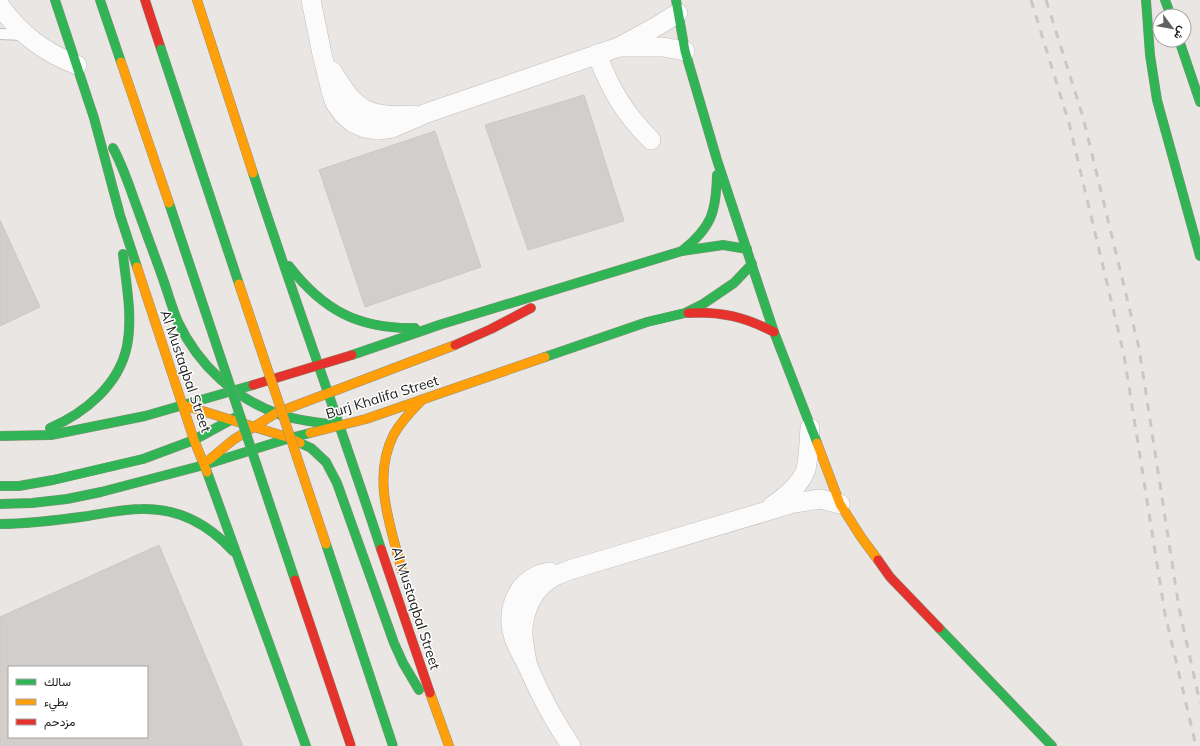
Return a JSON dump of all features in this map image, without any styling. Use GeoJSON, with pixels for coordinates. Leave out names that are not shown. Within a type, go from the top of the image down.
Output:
{"type":"FeatureCollection","features":[{"type":"Feature","properties":{"kind":"main road","name":"Al Mustaqbal Street"},"geometry":{"type":"LineString","coordinates":[[55,0],[94,118],[120,215],[172,375],[194,440],[306,746]]}},
{"type":"Feature","properties":{"kind":"main road"},"geometry":{"type":"LineString","coordinates":[[100,0],[350,746]]}},
{"type":"Feature","properties":{"kind":"main road"},"geometry":{"type":"LineString","coordinates":[[145,0],[393,746]]}},
{"type":"Feature","properties":{"kind":"main road","name":"Al Mustaqbal Street"},"geometry":{"type":"LineString","coordinates":[[197,0],[276,243],[340,425],[402,612],[449,746]]}},
{"type":"Feature","properties":{"kind":"main road"},"geometry":{"type":"LineString","coordinates":[[1146,0],[1150,55],[1157,100],[1200,256]]}},
{"type":"Feature","properties":{"kind":"main road"},"geometry":{"type":"LineString","coordinates":[[677,7],[685,51],[717,160],[774,332],[840,504],[857,532],[890,577],[1052,746]]}},
{"type":"Feature","properties":{"kind":"main road"},"geometry":{"type":"LineString","coordinates":[[1182,48],[1200,102]]}},
{"type":"Feature","properties":{"kind":"main road"},"geometry":{"type":"LineString","coordinates":[[94,118],[114,150],[122,167],[180,326],[192,347],[204,363],[233,391],[258,406],[309,422],[340,425]]}},
{"type":"Feature","properties":{"kind":"main road"},"geometry":{"type":"LineString","coordinates":[[682,251],[702,234],[714,211],[717,198],[717,160]]}},
{"type":"Feature","properties":{"kind":"main road"},"geometry":{"type":"LineString","coordinates":[[20,436],[38,433],[55,426],[86,408],[111,381],[120,366],[126,349],[129,318],[120,215]]}},
{"type":"Feature","properties":{"kind":"main road"},"geometry":{"type":"LineString","coordinates":[[276,243],[285,260],[309,290],[340,312],[373,325],[390,328],[425,328],[442,324]]}},
{"type":"Feature","properties":{"kind":"main road"},"geometry":{"type":"LineString","coordinates":[[0,436],[51,435],[145,416],[318,365],[442,324],[682,251],[723,245],[747,249]]}},
{"type":"Feature","properties":{"kind":"main road","name":"Burj Khalifa Street"},"geometry":{"type":"LineString","coordinates":[[0,504],[32,503],[101,492],[204,464],[290,438],[366,419],[647,322],[685,313],[704,304],[721,292],[734,282],[752,264]]}},
{"type":"Feature","properties":{"kind":"main road"},"geometry":{"type":"LineString","coordinates":[[204,464],[234,438],[251,426],[276,412],[453,346],[485,332],[573,285]]}},
{"type":"Feature","properties":{"kind":"main road"},"geometry":{"type":"LineString","coordinates":[[685,313],[716,312],[736,316],[760,324],[774,332]]}},
{"type":"Feature","properties":{"kind":"main road"},"geometry":{"type":"LineString","coordinates":[[299,380],[318,365]]}},
{"type":"Feature","properties":{"kind":"main road"},"geometry":{"type":"LineString","coordinates":[[0,486],[19,486],[53,480],[119,466],[158,454],[194,440],[258,406],[284,390]]}},
{"type":"Feature","properties":{"kind":"main road"},"geometry":{"type":"LineString","coordinates":[[402,612],[403,583],[401,568],[384,498],[383,474],[387,450],[393,436],[411,410],[422,400]]}},
{"type":"Feature","properties":{"kind":"main road"},"geometry":{"type":"LineString","coordinates":[[183,405],[290,438],[311,448],[326,462],[336,483],[394,644],[413,682],[438,718]]}},
{"type":"Feature","properties":{"kind":"main road"},"geometry":{"type":"LineString","coordinates":[[0,524],[56,521],[128,510],[147,509],[166,511],[185,516],[200,523],[214,532],[237,555]]}},
{"type":"Feature","properties":{"kind":"street"},"geometry":{"type":"LineString","coordinates":[[311,0],[322,54],[348,96],[368,111],[379,115],[391,116],[427,114],[619,47],[659,25],[677,7]]}},
{"type":"Feature","properties":{"kind":"street"},"geometry":{"type":"LineString","coordinates":[[0,6],[10,20],[25,36],[50,53],[77,65]]}},
{"type":"Feature","properties":{"kind":"street"},"geometry":{"type":"LineString","coordinates":[[619,47],[641,46],[685,51]]}},
{"type":"Feature","properties":{"kind":"street"},"geometry":{"type":"LineString","coordinates":[[597,54],[613,92],[636,125],[651,140]]}},
{"type":"Feature","properties":{"kind":"street"},"geometry":{"type":"LineString","coordinates":[[766,511],[788,495],[799,482],[805,470],[810,428]]}},
{"type":"Feature","properties":{"kind":"street"},"geometry":{"type":"LineString","coordinates":[[571,746],[552,716],[528,667],[523,635],[524,621],[527,608],[534,595],[543,585],[554,576],[576,568],[794,503],[820,499],[840,504]]}},
{"type":"Feature","properties":{"kind":"lane"},"geometry":{"type":"LineString","coordinates":[[0,34],[25,36]]}},
{"type":"Feature","properties":{"kind":"building"},"geometry":{"type":"Polygon","coordinates":[[[584,95],[624,221],[528,250],[485,125],[584,95]]]}},
{"type":"Feature","properties":{"kind":"building"},"geometry":{"type":"Polygon","coordinates":[[[435,131],[481,267],[365,307],[319,170],[435,131]]]}},
{"type":"Feature","properties":{"kind":"building"},"geometry":{"type":"Polygon","coordinates":[[[0,220],[40,307],[0,326],[0,220]]]}},
{"type":"Feature","properties":{"kind":"building"},"geometry":{"type":"Polygon","coordinates":[[[159,545],[243,746],[0,746],[0,617],[159,545]]]}},
{"type":"Feature","properties":{"kind":"railway"},"geometry":{"type":"LineString","coordinates":[[1031,0],[1069,123],[1124,355],[1165,614],[1196,746]]}},
{"type":"Feature","properties":{"kind":"railway"},"geometry":{"type":"LineString","coordinates":[[1046,0],[1083,117],[1139,348],[1179,608],[1200,703]]}},
{"type":"Feature","properties":{"kind":"traffic: fast"},"geometry":{"type":"LineString","coordinates":[[55,0],[94,118],[120,215],[137,267]]}},
{"type":"Feature","properties":{"kind":"traffic: fast"},"geometry":{"type":"LineString","coordinates":[[100,0],[121,62]]}},
{"type":"Feature","properties":{"kind":"traffic: fast"},"geometry":{"type":"LineString","coordinates":[[676,0],[685,51],[717,160],[774,332],[817,443]]}},
{"type":"Feature","properties":{"kind":"traffic: fast"},"geometry":{"type":"LineString","coordinates":[[1146,0],[1150,55],[1157,100],[1200,256]]}},
{"type":"Feature","properties":{"kind":"traffic: fast"},"geometry":{"type":"LineString","coordinates":[[1165,0],[1168,8]]}},
{"type":"Feature","properties":{"kind":"traffic: fast"},"geometry":{"type":"LineString","coordinates":[[1182,48],[1200,102]]}},
{"type":"Feature","properties":{"kind":"traffic: fast"},"geometry":{"type":"LineString","coordinates":[[161,49],[239,284]]}},
{"type":"Feature","properties":{"kind":"traffic: fast"},"geometry":{"type":"LineString","coordinates":[[113,148],[127,179],[178,322],[196,353],[220,379],[248,400],[281,415],[299,420],[329,424]]}},
{"type":"Feature","properties":{"kind":"traffic: fast"},"geometry":{"type":"LineString","coordinates":[[253,173],[381,549]]}},
{"type":"Feature","properties":{"kind":"traffic: fast"},"geometry":{"type":"LineString","coordinates":[[682,251],[700,234],[710,218],[715,199],[717,175]]}},
{"type":"Feature","properties":{"kind":"traffic: fast"},"geometry":{"type":"LineString","coordinates":[[169,203],[295,580]]}},
{"type":"Feature","properties":{"kind":"traffic: fast"},"geometry":{"type":"LineString","coordinates":[[352,355],[442,324],[682,251],[723,245],[747,249]]}},
{"type":"Feature","properties":{"kind":"traffic: fast"},"geometry":{"type":"LineString","coordinates":[[50,428],[76,414],[99,396],[117,373],[123,360],[129,335],[129,312],[123,254]]}},
{"type":"Feature","properties":{"kind":"traffic: fast"},"geometry":{"type":"LineString","coordinates":[[545,357],[647,322],[685,313],[703,304],[734,283],[752,264]]}},
{"type":"Feature","properties":{"kind":"traffic: fast"},"geometry":{"type":"LineString","coordinates":[[289,266],[315,294],[343,314],[376,325],[415,328]]}},
{"type":"Feature","properties":{"kind":"traffic: fast"},"geometry":{"type":"LineString","coordinates":[[0,436],[51,435],[145,416],[253,385]]}},
{"type":"Feature","properties":{"kind":"traffic: fast"},"geometry":{"type":"LineString","coordinates":[[0,486],[19,486],[53,480],[143,459],[194,440],[238,416]]}},
{"type":"Feature","properties":{"kind":"traffic: fast"},"geometry":{"type":"LineString","coordinates":[[0,504],[32,503],[67,499],[101,492],[204,465],[310,433]]}},
{"type":"Feature","properties":{"kind":"traffic: fast"},"geometry":{"type":"LineString","coordinates":[[300,443],[311,448],[326,462],[337,483],[394,643],[403,663],[419,690]]}},
{"type":"Feature","properties":{"kind":"traffic: fast"},"geometry":{"type":"LineString","coordinates":[[207,472],[306,746]]}},
{"type":"Feature","properties":{"kind":"traffic: fast"},"geometry":{"type":"LineString","coordinates":[[0,524],[55,520],[115,511],[155,509],[168,511],[192,520],[214,533],[233,551]]}},
{"type":"Feature","properties":{"kind":"traffic: fast"},"geometry":{"type":"LineString","coordinates":[[326,544],[393,746]]}},
{"type":"Feature","properties":{"kind":"traffic: fast"},"geometry":{"type":"LineString","coordinates":[[939,628],[1052,746]]}},
{"type":"Feature","properties":{"kind":"traffic: slow"},"geometry":{"type":"LineString","coordinates":[[197,0],[253,173]]}},
{"type":"Feature","properties":{"kind":"traffic: slow"},"geometry":{"type":"LineString","coordinates":[[121,62],[169,203]]}},
{"type":"Feature","properties":{"kind":"traffic: slow"},"geometry":{"type":"LineString","coordinates":[[137,267],[194,440],[207,472]]}},
{"type":"Feature","properties":{"kind":"traffic: slow"},"geometry":{"type":"LineString","coordinates":[[239,284],[326,544]]}},
{"type":"Feature","properties":{"kind":"traffic: slow"},"geometry":{"type":"LineString","coordinates":[[209,460],[233,440],[276,413],[455,345]]}},
{"type":"Feature","properties":{"kind":"traffic: slow"},"geometry":{"type":"LineString","coordinates":[[310,433],[366,419],[545,357]]}},
{"type":"Feature","properties":{"kind":"traffic: slow"},"geometry":{"type":"LineString","coordinates":[[402,571],[385,502],[384,468],[387,451],[394,434],[406,417],[421,401]]}},
{"type":"Feature","properties":{"kind":"traffic: slow"},"geometry":{"type":"LineString","coordinates":[[183,405],[290,438],[300,443]]}},
{"type":"Feature","properties":{"kind":"traffic: slow"},"geometry":{"type":"LineString","coordinates":[[817,443],[840,504],[878,560]]}},
{"type":"Feature","properties":{"kind":"traffic: slow"},"geometry":{"type":"LineString","coordinates":[[430,693],[449,746]]}},
{"type":"Feature","properties":{"kind":"traffic: jam"},"geometry":{"type":"LineString","coordinates":[[145,0],[161,49]]}},
{"type":"Feature","properties":{"kind":"traffic: jam"},"geometry":{"type":"LineString","coordinates":[[455,345],[491,329],[531,308]]}},
{"type":"Feature","properties":{"kind":"traffic: jam"},"geometry":{"type":"LineString","coordinates":[[688,313],[711,313],[732,316],[753,322],[774,332]]}},
{"type":"Feature","properties":{"kind":"traffic: jam"},"geometry":{"type":"LineString","coordinates":[[253,385],[352,355]]}},
{"type":"Feature","properties":{"kind":"traffic: jam"},"geometry":{"type":"LineString","coordinates":[[381,549],[430,693]]}},
{"type":"Feature","properties":{"kind":"traffic: jam"},"geometry":{"type":"LineString","coordinates":[[878,560],[890,577],[939,628]]}},
{"type":"Feature","properties":{"kind":"traffic: jam"},"geometry":{"type":"LineString","coordinates":[[295,580],[351,746]]}}]}
